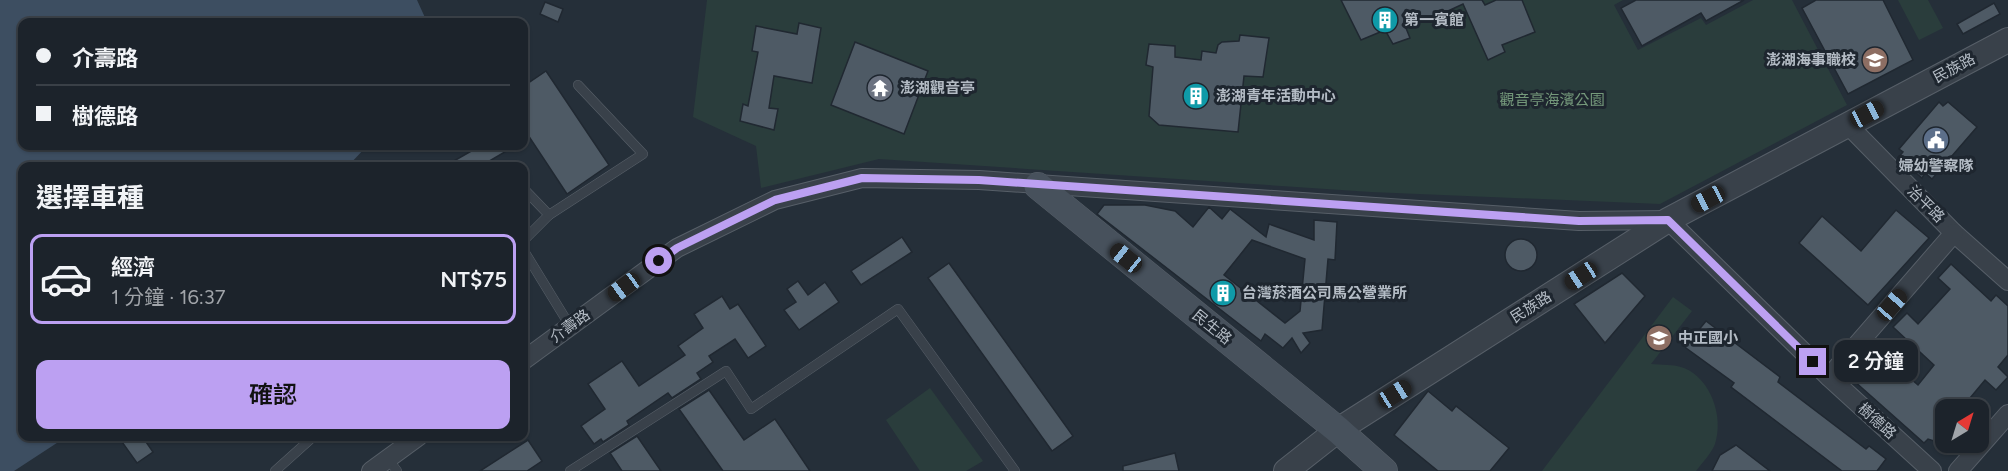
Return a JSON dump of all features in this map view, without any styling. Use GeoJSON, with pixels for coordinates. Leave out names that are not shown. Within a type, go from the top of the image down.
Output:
{"type":"FeatureCollection","features":[{"type":"Feature","properties":{"kind":"main road","name":"民生路"},"geometry":{"type":"LineString","coordinates":[[1038,186],[1338,430],[1384,471]]}},
{"type":"Feature","properties":{"kind":"street","name":"民族路"},"geometry":{"type":"LineString","coordinates":[[1286,471],[1338,430],[1668,220],[2008,40]]}},
{"type":"Feature","properties":{"kind":"street","name":"治平路"},"geometry":{"type":"LineString","coordinates":[[1847,124],[1954,233],[2008,281]]}},
{"type":"Feature","properties":{"kind":"street","name":"介壽路"},"geometry":{"type":"LineString","coordinates":[[528,357],[677,248],[775,200],[862,178],[979,180],[1038,186],[1579,221],[1668,220]]}},
{"type":"Feature","properties":{"kind":"street","name":"樹德路"},"geometry":{"type":"LineString","coordinates":[[1668,220],[1829,377],[1932,471]]}},
{"type":"Feature","properties":{"kind":"street"},"geometry":{"type":"LineString","coordinates":[[1829,377],[1954,233]]}},
{"type":"Feature","properties":{"kind":"street"},"geometry":{"type":"LineString","coordinates":[[1958,471],[2008,414]]}},
{"type":"Feature","properties":{"kind":"street"},"geometry":{"type":"LineString","coordinates":[[371,471],[393,465],[414,441]]}},
{"type":"Feature","properties":{"kind":"lane"},"geometry":{"type":"LineString","coordinates":[[528,236],[549,215],[643,154],[578,85]]}},
{"type":"Feature","properties":{"kind":"lane"},"geometry":{"type":"LineString","coordinates":[[528,193],[549,215]]}},
{"type":"Feature","properties":{"kind":"lane"},"geometry":{"type":"LineString","coordinates":[[528,258],[570,326]]}},
{"type":"Feature","properties":{"kind":"lane"},"geometry":{"type":"LineString","coordinates":[[570,471],[726,371],[751,409],[898,309],[1015,471]]}},
{"type":"Feature","properties":{"kind":"lane"},"geometry":{"type":"LineString","coordinates":[[275,471],[308,441]]}},
{"type":"Feature","properties":{"kind":"green space","name":"觀音亭海濱公園"},"geometry":{"type":"Polygon","coordinates":[[[707,0],[1623,0],[1614,5],[1638,50],[1701,18],[1706,25],[1753,0],[1792,0],[1847,105],[1660,204],[1371,192],[879,159],[761,188],[756,146],[693,117],[707,0]]]}},
{"type":"Feature","properties":{"kind":"green space"},"geometry":{"type":"Polygon","coordinates":[[[1898,0],[1928,0],[1943,28],[1919,40],[1898,0]]]}},
{"type":"Feature","properties":{"kind":"green space"},"geometry":{"type":"Polygon","coordinates":[[[1673,297],[1692,311],[1651,364],[1684,368],[1702,381],[1708,390],[1718,422],[1715,444],[1706,458],[1696,471],[1542,471],[1673,297]]]}},
{"type":"Feature","properties":{"kind":"green space"},"geometry":{"type":"Polygon","coordinates":[[[930,388],[983,461],[966,471],[920,471],[886,420],[930,388]]]}},
{"type":"Feature","properties":{"kind":"water"},"geometry":{"type":"Polygon","coordinates":[[[0,0],[417,0],[425,18],[18,18],[18,150],[363,150],[352,162],[18,162],[18,441],[60,441],[14,471],[0,471],[0,0]]]}},
{"type":"Feature","properties":{"kind":"building"},"geometry":{"type":"Polygon","coordinates":[[[1341,0],[1482,0],[1485,5],[1496,0],[1522,0],[1535,32],[1502,45],[1505,52],[1488,60],[1463,4],[1435,17],[1404,23],[1410,38],[1393,44],[1385,30],[1361,40],[1341,0]]]}},
{"type":"Feature","properties":{"kind":"building"},"geometry":{"type":"Polygon","coordinates":[[[1636,0],[1744,0],[1706,21],[1701,13],[1642,46],[1621,8],[1636,0]]]}},
{"type":"Feature","properties":{"kind":"building"},"geometry":{"type":"Polygon","coordinates":[[[1816,0],[1883,0],[1913,60],[1848,94],[1802,8],[1816,0]]]}},
{"type":"Feature","properties":{"kind":"building"},"geometry":{"type":"Polygon","coordinates":[[[545,2],[563,9],[558,22],[540,14],[545,2]]]}},
{"type":"Feature","properties":{"kind":"building"},"geometry":{"type":"Polygon","coordinates":[[[1994,3],[2000,14],[1963,34],[1957,24],[1994,3]]]}},
{"type":"Feature","properties":{"kind":"building"},"geometry":{"type":"Polygon","coordinates":[[[799,23],[821,28],[812,83],[774,76],[769,108],[778,109],[774,130],[740,121],[743,104],[748,106],[758,52],[752,51],[756,26],[797,34],[799,23]]]}},
{"type":"Feature","properties":{"kind":"building","name":"澎湖青年活動中心"},"geometry":{"type":"Polygon","coordinates":[[[1240,35],[1269,38],[1263,77],[1244,76],[1238,132],[1159,125],[1149,116],[1153,67],[1146,65],[1149,44],[1175,46],[1175,57],[1201,60],[1202,51],[1216,53],[1218,45],[1222,42],[1239,41],[1240,35]]]}},
{"type":"Feature","properties":{"kind":"building","name":"澎湖觀音亭"},"geometry":{"type":"Polygon","coordinates":[[[855,42],[928,71],[904,134],[831,105],[855,42]]]}},
{"type":"Feature","properties":{"kind":"building"},"geometry":{"type":"Polygon","coordinates":[[[546,71],[609,165],[567,194],[528,135],[528,83],[546,71]]]}},
{"type":"Feature","properties":{"kind":"building","name":"婦幼警察隊"},"geometry":{"type":"Polygon","coordinates":[[[1939,102],[1943,106],[1948,102],[1977,127],[1932,179],[1925,173],[1922,178],[1898,158],[1903,152],[1899,149],[1939,102]]]}},
{"type":"Feature","properties":{"kind":"building"},"geometry":{"type":"Polygon","coordinates":[[[473,150],[508,150],[488,162],[452,162],[473,150]]]}},
{"type":"Feature","properties":{"kind":"building","name":"台灣菸酒公司馬公營業所"},"geometry":{"type":"Polygon","coordinates":[[[1104,205],[1145,205],[1175,211],[1193,227],[1209,207],[1222,219],[1230,209],[1266,237],[1269,224],[1314,240],[1314,220],[1337,222],[1335,260],[1328,259],[1322,330],[1303,333],[1310,343],[1301,353],[1292,338],[1283,348],[1265,334],[1261,341],[1097,214],[1104,205]],[[1252,240],[1224,275],[1285,323],[1300,311],[1305,259],[1252,240]]]}},
{"type":"Feature","properties":{"kind":"building"},"geometry":{"type":"Polygon","coordinates":[[[1896,210],[1929,238],[1868,305],[1799,243],[1822,216],[1861,251],[1896,210]]]}},
{"type":"Feature","properties":{"kind":"building"},"geometry":{"type":"Polygon","coordinates":[[[902,237],[912,252],[861,285],[851,271],[902,237]]]}},
{"type":"Feature","properties":{"kind":"building"},"geometry":{"type":"Polygon","coordinates":[[[1521,239],[1532,244],[1537,255],[1532,266],[1521,271],[1510,266],[1505,255],[1510,244],[1521,239]]]}},
{"type":"Feature","properties":{"kind":"building"},"geometry":{"type":"Polygon","coordinates":[[[949,263],[1073,436],[1052,451],[928,278],[949,263]]]}},
{"type":"Feature","properties":{"kind":"building"},"geometry":{"type":"Polygon","coordinates":[[[1951,264],[1991,301],[1996,295],[2008,306],[2008,355],[1998,367],[2008,377],[1996,390],[1985,380],[1969,399],[1935,399],[1935,441],[1928,439],[1924,443],[1853,380],[1878,350],[1918,385],[1934,365],[1893,327],[1907,313],[1918,324],[1950,289],[1938,278],[1951,264]]]}},
{"type":"Feature","properties":{"kind":"building"},"geometry":{"type":"Polygon","coordinates":[[[1622,273],[1645,296],[1605,343],[1574,304],[1622,273]]]}},
{"type":"Feature","properties":{"kind":"building"},"geometry":{"type":"Polygon","coordinates":[[[798,281],[808,295],[825,282],[839,302],[799,330],[784,310],[796,302],[787,289],[798,281]]]}},
{"type":"Feature","properties":{"kind":"building"},"geometry":{"type":"Polygon","coordinates":[[[722,296],[730,309],[738,304],[766,346],[748,358],[735,339],[709,356],[713,362],[697,373],[701,379],[672,398],[668,393],[627,421],[629,425],[603,442],[601,439],[594,444],[581,426],[605,409],[588,384],[622,361],[639,386],[685,355],[678,346],[703,328],[694,314],[722,296]]]}},
{"type":"Feature","properties":{"kind":"building"},"geometry":{"type":"Polygon","coordinates":[[[1706,321],[1780,377],[1778,382],[1866,449],[1869,446],[1886,459],[1877,471],[1842,471],[1731,387],[1734,383],[1686,348],[1682,342],[1682,331],[1687,328],[1697,332],[1706,321]]]}},
{"type":"Feature","properties":{"kind":"building"},"geometry":{"type":"Polygon","coordinates":[[[709,390],[744,440],[775,419],[810,471],[723,471],[679,409],[709,390]]]}},
{"type":"Feature","properties":{"kind":"building"},"geometry":{"type":"Polygon","coordinates":[[[1428,391],[1452,411],[1456,406],[1509,448],[1490,471],[1438,471],[1394,435],[1428,391]]]}},
{"type":"Feature","properties":{"kind":"building"},"geometry":{"type":"Polygon","coordinates":[[[637,436],[661,471],[622,471],[610,453],[637,436]]]}},
{"type":"Feature","properties":{"kind":"building"},"geometry":{"type":"Polygon","coordinates":[[[528,440],[542,461],[527,471],[480,471],[528,440]]]}},
{"type":"Feature","properties":{"kind":"building"},"geometry":{"type":"Polygon","coordinates":[[[145,441],[153,452],[137,463],[122,442],[145,441]]]}},
{"type":"Feature","properties":{"kind":"building"},"geometry":{"type":"Polygon","coordinates":[[[1736,445],[1770,471],[1712,471],[1720,455],[1736,445]]]}},
{"type":"Feature","properties":{"kind":"building"},"geometry":{"type":"Polygon","coordinates":[[[1175,453],[1179,471],[1123,471],[1123,466],[1175,453]]]}},
{"type":"Feature","properties":{"kind":"place","name":"第一賓館"},"geometry":{"type":"Point","coordinates":[1385,20]}},
{"type":"Feature","properties":{"kind":"place","name":"澎湖海事職校"},"geometry":{"type":"Point","coordinates":[1875,60]}},
{"type":"Feature","properties":{"kind":"place","name":"澎湖觀音亭"},"geometry":{"type":"Point","coordinates":[880,88]}},
{"type":"Feature","properties":{"kind":"place","name":"澎湖青年活動中心"},"geometry":{"type":"Point","coordinates":[1196,96]}},
{"type":"Feature","properties":{"kind":"place","name":"婦幼警察隊"},"geometry":{"type":"Point","coordinates":[1936,140]}},
{"type":"Feature","properties":{"kind":"place","name":"台灣菸酒公司馬公營業所"},"geometry":{"type":"Point","coordinates":[1223,293]}},
{"type":"Feature","properties":{"kind":"place","name":"中正國小"},"geometry":{"type":"Point","coordinates":[1659,338]}},
{"type":"Feature","properties":{"kind":"route"},"geometry":{"type":"LineString","coordinates":[[659,261],[677,248],[775,200],[862,178],[979,180],[1038,186],[1579,221],[1668,220],[1813,362]]}}]}
